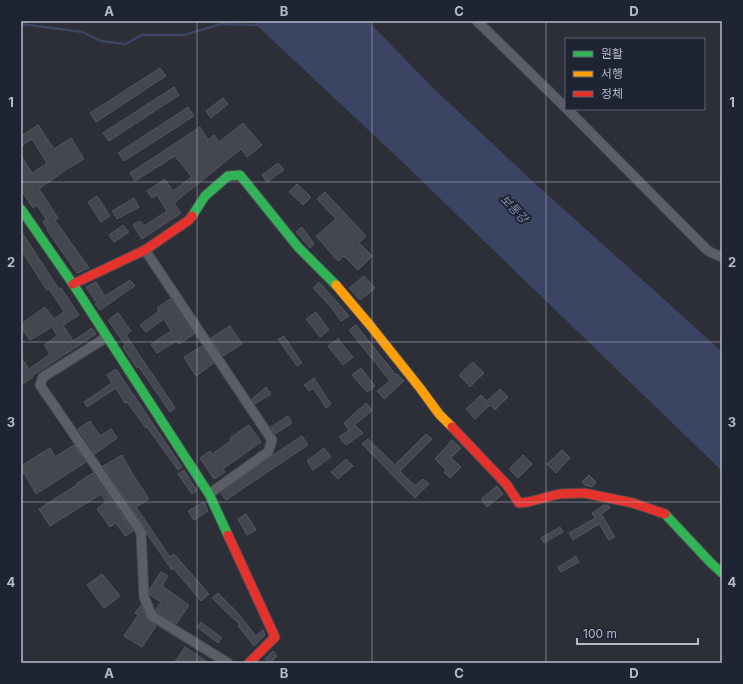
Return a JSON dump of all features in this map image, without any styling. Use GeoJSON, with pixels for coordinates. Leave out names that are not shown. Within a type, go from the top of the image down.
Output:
{"type":"FeatureCollection","features":[{"type":"Feature","properties":{"kind":"street"},"geometry":{"type":"LineString","coordinates":[[477,21],[565,108]]}},
{"type":"Feature","properties":{"kind":"street"},"geometry":{"type":"LineString","coordinates":[[567,110],[705,248],[722,257]]}},
{"type":"Feature","properties":{"kind":"street"},"geometry":{"type":"LineString","coordinates":[[73,284],[145,250],[189,220],[205,196],[228,176],[240,175],[298,247],[332,280],[369,324],[439,414],[490,469],[507,485],[519,503],[559,494],[584,493],[634,503],[664,513],[722,573]]}},
{"type":"Feature","properties":{"kind":"street"},"geometry":{"type":"LineString","coordinates":[[21,209],[73,284],[209,494],[276,637],[249,663]]}},
{"type":"Feature","properties":{"kind":"street"},"geometry":{"type":"LineString","coordinates":[[145,250],[272,440],[268,452],[209,494]]}},
{"type":"Feature","properties":{"kind":"street"},"geometry":{"type":"LineString","coordinates":[[107,337],[43,377],[40,385],[141,532],[144,597],[152,616],[228,663]]}},
{"type":"Feature","properties":{"kind":"water","name":"보통강"},"geometry":{"type":"Polygon","coordinates":[[[252,21],[368,21],[433,88],[540,188],[722,352],[722,471],[395,155],[252,21]]]}},
{"type":"Feature","properties":{"kind":"building"},"geometry":{"type":"Polygon","coordinates":[[[160,68],[166,76],[96,122],[90,113],[160,68]]]}},
{"type":"Feature","properties":{"kind":"building"},"geometry":{"type":"Polygon","coordinates":[[[174,87],[179,95],[109,141],[103,133],[174,87]]]}},
{"type":"Feature","properties":{"kind":"building"},"geometry":{"type":"Polygon","coordinates":[[[223,98],[228,104],[211,118],[206,111],[223,98]]]}},
{"type":"Feature","properties":{"kind":"building"},"geometry":{"type":"Polygon","coordinates":[[[188,107],[194,116],[124,161],[118,153],[188,107]]]}},
{"type":"Feature","properties":{"kind":"building"},"geometry":{"type":"Polygon","coordinates":[[[243,123],[262,145],[247,157],[241,149],[174,203],[181,213],[142,239],[133,225],[140,221],[144,226],[167,211],[157,195],[152,198],[147,191],[165,179],[173,191],[192,177],[175,156],[135,181],[130,173],[200,127],[208,140],[214,135],[219,142],[243,123]]]}},
{"type":"Feature","properties":{"kind":"building"},"geometry":{"type":"Polygon","coordinates":[[[38,125],[54,149],[71,138],[84,159],[39,189],[58,218],[55,220],[89,268],[77,273],[47,230],[48,229],[43,222],[46,219],[37,205],[33,208],[21,190],[21,156],[32,173],[47,163],[32,139],[21,146],[21,136],[38,125]]]}},
{"type":"Feature","properties":{"kind":"building"},"geometry":{"type":"Polygon","coordinates":[[[278,163],[284,170],[267,182],[262,175],[278,163]]]}},
{"type":"Feature","properties":{"kind":"building"},"geometry":{"type":"Polygon","coordinates":[[[297,184],[311,197],[303,205],[289,192],[297,184]]]}},
{"type":"Feature","properties":{"kind":"building"},"geometry":{"type":"Polygon","coordinates":[[[325,192],[366,236],[359,243],[372,256],[358,270],[344,256],[338,261],[316,236],[336,219],[317,199],[325,192]]]}},
{"type":"Feature","properties":{"kind":"building"},"geometry":{"type":"Polygon","coordinates":[[[97,196],[110,216],[101,222],[88,202],[97,196]]]}},
{"type":"Feature","properties":{"kind":"building"},"geometry":{"type":"Polygon","coordinates":[[[134,198],[139,207],[117,219],[112,211],[134,198]]]}},
{"type":"Feature","properties":{"kind":"building"},"geometry":{"type":"Polygon","coordinates":[[[123,225],[129,232],[114,242],[109,235],[123,225]]]}},
{"type":"Feature","properties":{"kind":"building"},"geometry":{"type":"Polygon","coordinates":[[[302,227],[314,244],[310,248],[296,232],[302,227]]]}},
{"type":"Feature","properties":{"kind":"building"},"geometry":{"type":"Polygon","coordinates":[[[21,231],[59,289],[61,288],[79,315],[63,325],[73,341],[92,328],[96,334],[32,376],[33,377],[21,385],[21,357],[29,369],[50,354],[44,345],[57,336],[52,327],[30,340],[21,328],[21,324],[45,307],[54,319],[64,312],[49,289],[47,290],[21,250],[21,231]]]}},
{"type":"Feature","properties":{"kind":"building"},"geometry":{"type":"Polygon","coordinates":[[[364,276],[375,288],[360,300],[349,288],[364,276]]]}},
{"type":"Feature","properties":{"kind":"building"},"geometry":{"type":"Polygon","coordinates":[[[130,280],[135,286],[100,310],[86,287],[96,282],[105,296],[130,280]]]}},
{"type":"Feature","properties":{"kind":"building"},"geometry":{"type":"Polygon","coordinates":[[[319,282],[349,316],[341,321],[332,308],[313,288],[319,282]]]}},
{"type":"Feature","properties":{"kind":"building"},"geometry":{"type":"Polygon","coordinates":[[[170,299],[194,334],[179,344],[177,341],[157,353],[151,344],[171,331],[164,319],[146,332],[140,325],[159,311],[157,308],[170,299]]]}},
{"type":"Feature","properties":{"kind":"building"},"geometry":{"type":"Polygon","coordinates":[[[316,312],[329,330],[320,337],[306,319],[316,312]]]}},
{"type":"Feature","properties":{"kind":"building"},"geometry":{"type":"Polygon","coordinates":[[[118,313],[131,331],[126,335],[175,408],[170,412],[139,367],[137,368],[123,347],[125,345],[108,320],[118,313]]]}},
{"type":"Feature","properties":{"kind":"building"},"geometry":{"type":"Polygon","coordinates":[[[356,325],[396,375],[397,374],[404,381],[384,399],[377,391],[390,381],[349,330],[356,325]]]}},
{"type":"Feature","properties":{"kind":"building"},"geometry":{"type":"Polygon","coordinates":[[[230,326],[242,344],[223,356],[211,338],[230,326]]]}},
{"type":"Feature","properties":{"kind":"building"},"geometry":{"type":"Polygon","coordinates":[[[284,336],[302,363],[297,366],[278,339],[284,336]]]}},
{"type":"Feature","properties":{"kind":"building"},"geometry":{"type":"Polygon","coordinates":[[[339,338],[353,357],[343,365],[328,346],[339,338]]]}},
{"type":"Feature","properties":{"kind":"building"},"geometry":{"type":"Polygon","coordinates":[[[202,346],[214,363],[196,376],[184,357],[202,346]]]}},
{"type":"Feature","properties":{"kind":"building"},"geometry":{"type":"Polygon","coordinates":[[[473,362],[484,373],[470,387],[459,375],[473,362]]]}},
{"type":"Feature","properties":{"kind":"building"},"geometry":{"type":"Polygon","coordinates":[[[361,368],[375,386],[367,392],[352,375],[361,368]]]}},
{"type":"Feature","properties":{"kind":"building"},"geometry":{"type":"Polygon","coordinates":[[[116,369],[182,467],[178,470],[147,427],[146,428],[127,402],[125,403],[116,388],[87,407],[84,402],[112,383],[107,375],[116,369]]]}},
{"type":"Feature","properties":{"kind":"building"},"geometry":{"type":"Polygon","coordinates":[[[314,378],[331,404],[326,408],[313,388],[309,391],[304,385],[314,378]]]}},
{"type":"Feature","properties":{"kind":"building"},"geometry":{"type":"Polygon","coordinates":[[[266,387],[271,394],[255,404],[252,399],[266,387]]]}},
{"type":"Feature","properties":{"kind":"building"},"geometry":{"type":"Polygon","coordinates":[[[500,389],[508,397],[495,410],[490,405],[475,419],[466,409],[481,395],[487,401],[500,389]]]}},
{"type":"Feature","properties":{"kind":"building"},"geometry":{"type":"Polygon","coordinates":[[[366,403],[372,410],[355,425],[363,433],[346,445],[339,437],[349,430],[344,423],[366,403]]]}},
{"type":"Feature","properties":{"kind":"building"},"geometry":{"type":"Polygon","coordinates":[[[288,416],[292,423],[275,434],[271,427],[288,416]]]}},
{"type":"Feature","properties":{"kind":"building"},"geometry":{"type":"Polygon","coordinates":[[[90,421],[100,436],[111,429],[117,438],[95,454],[78,429],[90,421]]]}},
{"type":"Feature","properties":{"kind":"building"},"geometry":{"type":"Polygon","coordinates":[[[249,425],[261,442],[223,469],[225,472],[214,479],[200,458],[210,451],[212,454],[231,441],[230,438],[249,425]]]}},
{"type":"Feature","properties":{"kind":"building"},"geometry":{"type":"Polygon","coordinates":[[[426,434],[432,439],[400,471],[415,486],[423,479],[429,484],[415,498],[362,444],[368,439],[395,465],[426,434]]]}},
{"type":"Feature","properties":{"kind":"building"},"geometry":{"type":"Polygon","coordinates":[[[302,436],[308,445],[226,500],[221,493],[302,436]]]}},
{"type":"Feature","properties":{"kind":"building"},"geometry":{"type":"Polygon","coordinates":[[[452,440],[461,448],[451,458],[461,467],[450,478],[444,472],[446,470],[435,459],[452,440]]]}},
{"type":"Feature","properties":{"kind":"building"},"geometry":{"type":"Polygon","coordinates":[[[74,445],[86,462],[36,494],[21,466],[50,448],[55,457],[74,445]]]}},
{"type":"Feature","properties":{"kind":"building"},"geometry":{"type":"Polygon","coordinates":[[[324,448],[331,457],[313,470],[307,461],[324,448]]]}},
{"type":"Feature","properties":{"kind":"building"},"geometry":{"type":"Polygon","coordinates":[[[562,450],[570,458],[556,473],[547,464],[562,450]]]}},
{"type":"Feature","properties":{"kind":"building"},"geometry":{"type":"Polygon","coordinates":[[[122,455],[149,499],[136,507],[170,557],[174,554],[209,594],[201,601],[173,568],[172,570],[103,466],[122,455]]]}},
{"type":"Feature","properties":{"kind":"building"},"geometry":{"type":"Polygon","coordinates":[[[523,455],[532,464],[518,478],[509,469],[523,455]]]}},
{"type":"Feature","properties":{"kind":"building"},"geometry":{"type":"Polygon","coordinates":[[[346,459],[353,466],[338,479],[331,472],[346,459]]]}},
{"type":"Feature","properties":{"kind":"building"},"geometry":{"type":"Polygon","coordinates":[[[184,470],[197,491],[192,494],[178,474],[184,470]]]}},
{"type":"Feature","properties":{"kind":"building"},"geometry":{"type":"Polygon","coordinates":[[[93,473],[133,531],[125,536],[116,523],[110,527],[97,509],[106,502],[101,494],[50,526],[39,509],[93,473]]]}},
{"type":"Feature","properties":{"kind":"building"},"geometry":{"type":"Polygon","coordinates":[[[589,475],[596,482],[592,487],[585,485],[582,482],[589,475]]]}},
{"type":"Feature","properties":{"kind":"building"},"geometry":{"type":"Polygon","coordinates":[[[497,486],[503,494],[487,507],[481,499],[497,486]]]}},
{"type":"Feature","properties":{"kind":"building"},"geometry":{"type":"Polygon","coordinates":[[[204,502],[208,511],[194,520],[188,511],[204,502]]]}},
{"type":"Feature","properties":{"kind":"building"},"geometry":{"type":"Polygon","coordinates":[[[604,505],[609,506],[610,508],[601,514],[615,537],[609,540],[599,524],[573,540],[569,533],[595,518],[592,513],[604,505]]]}},
{"type":"Feature","properties":{"kind":"building"},"geometry":{"type":"Polygon","coordinates":[[[246,514],[256,530],[247,535],[238,519],[246,514]]]}},
{"type":"Feature","properties":{"kind":"building"},"geometry":{"type":"Polygon","coordinates":[[[560,527],[563,532],[544,543],[541,538],[560,527]]]}},
{"type":"Feature","properties":{"kind":"building"},"geometry":{"type":"Polygon","coordinates":[[[576,556],[579,562],[561,572],[558,567],[576,556]]]}},
{"type":"Feature","properties":{"kind":"building"},"geometry":{"type":"Polygon","coordinates":[[[161,572],[168,576],[162,586],[189,605],[176,624],[157,612],[156,609],[161,602],[150,595],[150,589],[161,572]]]}},
{"type":"Feature","properties":{"kind":"building"},"geometry":{"type":"Polygon","coordinates":[[[102,574],[120,596],[104,608],[87,585],[102,574]]]}},
{"type":"Feature","properties":{"kind":"building"},"geometry":{"type":"Polygon","coordinates":[[[218,593],[240,615],[256,636],[263,630],[265,635],[254,646],[238,626],[240,625],[212,598],[218,593]]]}},
{"type":"Feature","properties":{"kind":"building"},"geometry":{"type":"Polygon","coordinates":[[[141,605],[147,619],[156,626],[142,647],[124,636],[138,615],[135,613],[141,605]]]}},
{"type":"Feature","properties":{"kind":"building"},"geometry":{"type":"Polygon","coordinates":[[[201,622],[222,638],[218,643],[197,627],[201,622]]]}},
{"type":"Feature","properties":{"kind":"building"},"geometry":{"type":"Polygon","coordinates":[[[185,647],[209,663],[174,663],[185,647]]]}},
{"type":"Feature","properties":{"kind":"building"},"geometry":{"type":"Polygon","coordinates":[[[273,651],[277,656],[270,663],[268,663],[265,659],[273,651]]]}},
{"type":"Feature","properties":{"kind":"waterway"},"geometry":{"type":"LineString","coordinates":[[21,24],[83,32],[101,41],[125,44],[142,35],[184,35],[221,24],[260,25]]}},
{"type":"Feature","properties":{"kind":"traffic: fast"},"geometry":{"type":"LineString","coordinates":[[192,216],[205,196],[228,176],[240,175],[298,247],[336,285]]}},
{"type":"Feature","properties":{"kind":"traffic: fast"},"geometry":{"type":"LineString","coordinates":[[21,209],[73,284],[209,494],[228,535]]}},
{"type":"Feature","properties":{"kind":"traffic: fast"},"geometry":{"type":"LineString","coordinates":[[665,514],[722,573]]}},
{"type":"Feature","properties":{"kind":"traffic: slow"},"geometry":{"type":"LineString","coordinates":[[336,285],[369,324],[439,414],[452,427]]}},
{"type":"Feature","properties":{"kind":"traffic: jam"},"geometry":{"type":"LineString","coordinates":[[73,284],[145,250],[189,220],[192,216]]}},
{"type":"Feature","properties":{"kind":"traffic: jam"},"geometry":{"type":"LineString","coordinates":[[452,427],[507,485],[519,503],[559,494],[584,493],[633,503],[665,514]]}},
{"type":"Feature","properties":{"kind":"traffic: jam"},"geometry":{"type":"LineString","coordinates":[[228,535],[275,637],[249,663]]}}]}
